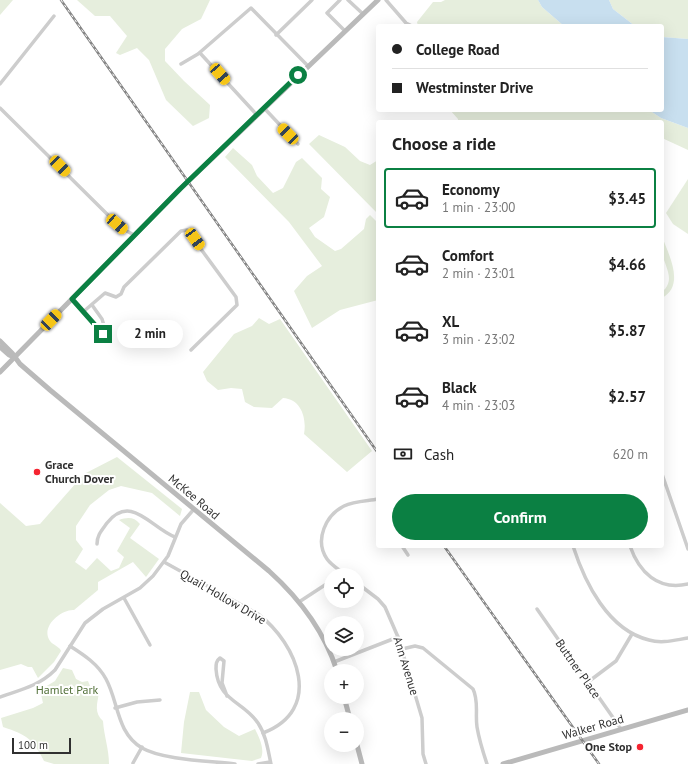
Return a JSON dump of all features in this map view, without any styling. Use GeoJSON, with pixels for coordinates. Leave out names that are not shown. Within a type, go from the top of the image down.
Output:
{"type":"FeatureCollection","features":[{"type":"Feature","properties":{"kind":"street"},"geometry":{"type":"LineString","coordinates":[[276,35],[312,0]]}},
{"type":"Feature","properties":{"kind":"street"},"geometry":{"type":"LineString","coordinates":[[340,0],[327,13],[345,31]]}},
{"type":"Feature","properties":{"kind":"street"},"geometry":{"type":"LineString","coordinates":[[348,0],[363,14]]}},
{"type":"Feature","properties":{"kind":"street"},"geometry":{"type":"LineString","coordinates":[[0,372],[134,235],[264,108],[378,0]]}},
{"type":"Feature","properties":{"kind":"street"},"geometry":{"type":"LineString","coordinates":[[386,0],[408,24]]}},
{"type":"Feature","properties":{"kind":"street"},"geometry":{"type":"LineString","coordinates":[[181,64],[200,53],[251,8],[308,66]]}},
{"type":"Feature","properties":{"kind":"street"},"geometry":{"type":"LineString","coordinates":[[0,84],[54,16]]}},
{"type":"Feature","properties":{"kind":"street"},"geometry":{"type":"LineString","coordinates":[[200,53],[257,115]]}},
{"type":"Feature","properties":{"kind":"street"},"geometry":{"type":"LineString","coordinates":[[0,108],[110,217],[125,230],[134,235]]}},
{"type":"Feature","properties":{"kind":"street"},"geometry":{"type":"LineString","coordinates":[[264,108],[298,144]]}},
{"type":"Feature","properties":{"kind":"street"},"geometry":{"type":"LineString","coordinates":[[83,312],[107,293],[116,297],[121,294],[124,288],[181,231],[187,230],[236,297],[238,302],[237,305],[191,350]]}},
{"type":"Feature","properties":{"kind":"street"},"geometry":{"type":"LineString","coordinates":[[72,299],[104,333],[102,319],[92,305]]}},
{"type":"Feature","properties":{"kind":"street","name":"McKee Road"},"geometry":{"type":"LineString","coordinates":[[0,341],[12,352],[14,357],[50,390],[269,571],[299,602],[320,629],[334,662]]}},
{"type":"Feature","properties":{"kind":"street","name":"McKee Road"},"geometry":{"type":"LineString","coordinates":[[0,347],[9,356],[14,357]]}},
{"type":"Feature","properties":{"kind":"street"},"geometry":{"type":"LineString","coordinates":[[664,480],[688,549]]}},
{"type":"Feature","properties":{"kind":"street"},"geometry":{"type":"LineString","coordinates":[[337,568],[324,554],[322,537],[325,524],[331,515],[344,506],[376,499]]}},
{"type":"Feature","properties":{"kind":"street"},"geometry":{"type":"LineString","coordinates":[[0,697],[38,684],[49,676],[55,670],[76,636],[91,618],[148,582],[164,562],[182,524],[194,509]]}},
{"type":"Feature","properties":{"kind":"street"},"geometry":{"type":"LineString","coordinates":[[97,544],[99,533],[111,518],[124,511],[137,513],[163,532],[175,537]]}},
{"type":"Feature","properties":{"kind":"street"},"geometry":{"type":"LineString","coordinates":[[403,548],[408,555]]}},
{"type":"Feature","properties":{"kind":"street"},"geometry":{"type":"LineString","coordinates":[[574,548],[583,576],[590,587],[612,617],[632,634],[650,641],[663,642],[688,638]]}},
{"type":"Feature","properties":{"kind":"street"},"geometry":{"type":"LineString","coordinates":[[631,548],[639,566],[653,580],[670,585],[688,584]]}},
{"type":"Feature","properties":{"kind":"street","name":"Quail Hollow Drive"},"geometry":{"type":"LineString","coordinates":[[164,562],[258,614],[271,625],[287,646],[294,661],[298,676],[298,700],[293,712],[286,721],[276,728],[263,733]]}},
{"type":"Feature","properties":{"kind":"street"},"geometry":{"type":"LineString","coordinates":[[299,602],[324,586]]}},
{"type":"Feature","properties":{"kind":"street","name":"Ann Avenue"},"geometry":{"type":"LineString","coordinates":[[364,588],[378,599],[385,607],[398,637],[422,718],[423,754],[426,764]]}},
{"type":"Feature","properties":{"kind":"street"},"geometry":{"type":"LineString","coordinates":[[124,598],[150,646]]}},
{"type":"Feature","properties":{"kind":"street","name":"Buttner Place"},"geometry":{"type":"LineString","coordinates":[[537,609],[621,730]]}},
{"type":"Feature","properties":{"kind":"street"},"geometry":{"type":"LineString","coordinates":[[588,682],[616,661],[632,634]]}},
{"type":"Feature","properties":{"kind":"street"},"geometry":{"type":"LineString","coordinates":[[334,662],[398,637]]}},
{"type":"Feature","properties":{"kind":"street"},"geometry":{"type":"LineString","coordinates":[[70,646],[98,668],[106,679],[115,708],[126,733],[142,747],[161,754],[235,764]]}},
{"type":"Feature","properties":{"kind":"street"},"geometry":{"type":"LineString","coordinates":[[402,649],[415,646],[423,648],[473,689],[476,698],[478,733],[487,764]]}},
{"type":"Feature","properties":{"kind":"street"},"geometry":{"type":"LineString","coordinates":[[227,696],[222,683],[224,661],[220,658],[216,664],[217,677],[220,687],[227,696],[254,717],[263,733],[271,763],[258,764]]}},
{"type":"Feature","properties":{"kind":"street"},"geometry":{"type":"LineString","coordinates":[[115,708],[136,702],[160,700]]}},
{"type":"Feature","properties":{"kind":"street","name":"Walker Road"},"geometry":{"type":"LineString","coordinates":[[503,764],[688,710]]}},
{"type":"Feature","properties":{"kind":"street"},"geometry":{"type":"LineString","coordinates":[[133,763],[142,747]]}},
{"type":"Feature","properties":{"kind":"street"},"geometry":{"type":"LineString","coordinates":[[359,752],[362,764]]}},
{"type":"Feature","properties":{"kind":"street"},"geometry":{"type":"LineString","coordinates":[[189,758],[189,764]]}},
{"type":"Feature","properties":{"kind":"green space"},"geometry":{"type":"Polygon","coordinates":[[[0,0],[13,0],[0,15],[0,0]]]}},
{"type":"Feature","properties":{"kind":"green space"},"geometry":{"type":"Polygon","coordinates":[[[77,0],[210,0],[201,19],[182,29],[165,49],[165,61],[210,105],[209,118],[193,126],[166,100],[149,60],[137,48],[120,55],[116,53],[127,36],[110,16],[95,16],[77,0]]]}},
{"type":"Feature","properties":{"kind":"green space"},"geometry":{"type":"Polygon","coordinates":[[[445,0],[538,0],[542,7],[562,24],[418,24],[417,22],[433,2],[441,2],[445,0]]]}},
{"type":"Feature","properties":{"kind":"green space"},"geometry":{"type":"Polygon","coordinates":[[[609,0],[688,0],[688,39],[664,37],[664,24],[632,24],[613,9],[609,0]]]}},
{"type":"Feature","properties":{"kind":"green space"},"geometry":{"type":"Polygon","coordinates":[[[452,112],[652,112],[661,118],[688,128],[688,150],[664,139],[664,120],[458,119],[452,112]]]}},
{"type":"Feature","properties":{"kind":"green space"},"geometry":{"type":"Polygon","coordinates":[[[319,135],[345,147],[360,161],[370,165],[376,161],[376,212],[309,144],[319,135]]]}},
{"type":"Feature","properties":{"kind":"green space"},"geometry":{"type":"Polygon","coordinates":[[[233,148],[252,165],[257,176],[273,193],[283,188],[296,162],[302,158],[322,178],[321,189],[330,197],[324,217],[309,228],[315,237],[335,251],[341,249],[364,229],[366,219],[370,215],[376,221],[376,301],[340,310],[312,328],[294,291],[307,276],[322,266],[289,222],[225,157],[233,148]]]}},
{"type":"Feature","properties":{"kind":"green space"},"geometry":{"type":"Polygon","coordinates":[[[688,179],[688,234],[673,224],[666,213],[688,179]]]}},
{"type":"Feature","properties":{"kind":"green space"},"geometry":{"type":"Polygon","coordinates":[[[664,241],[671,260],[674,277],[673,285],[669,292],[664,296],[664,290],[669,278],[664,260],[664,241]]]}},
{"type":"Feature","properties":{"kind":"green space"},"geometry":{"type":"Polygon","coordinates":[[[259,318],[269,324],[280,319],[372,451],[347,472],[304,434],[305,422],[301,410],[294,402],[283,398],[272,408],[254,407],[245,402],[242,389],[231,388],[218,390],[207,381],[203,372],[234,334],[252,326],[259,318]]]}},
{"type":"Feature","properties":{"kind":"green space","name":"Hamlet Park"},"geometry":{"type":"Polygon","coordinates":[[[117,457],[182,509],[180,516],[152,493],[121,486],[109,490],[90,505],[76,526],[76,540],[83,549],[75,562],[86,570],[97,558],[111,571],[119,568],[124,557],[117,551],[130,528],[119,520],[125,518],[133,519],[140,524],[130,538],[159,559],[146,577],[133,562],[98,582],[98,590],[74,610],[63,612],[53,620],[48,630],[48,636],[50,641],[61,651],[54,662],[38,678],[32,667],[21,664],[0,670],[0,503],[26,526],[40,524],[84,474],[117,457]]]}},
{"type":"Feature","properties":{"kind":"green space"},"geometry":{"type":"Polygon","coordinates":[[[63,668],[72,670],[76,679],[82,682],[88,681],[92,691],[99,693],[97,712],[103,721],[109,764],[54,764],[44,761],[33,743],[24,735],[3,727],[1,718],[33,708],[43,703],[40,690],[55,681],[63,668]]]}},
{"type":"Feature","properties":{"kind":"green space"},"geometry":{"type":"Polygon","coordinates":[[[190,692],[199,692],[206,710],[224,727],[239,736],[255,729],[262,747],[261,758],[252,761],[181,753],[184,722],[190,692]]]}},
{"type":"Feature","properties":{"kind":"water"},"geometry":{"type":"Polygon","coordinates":[[[538,0],[609,0],[613,9],[632,24],[562,24],[542,7],[538,0]]]}},
{"type":"Feature","properties":{"kind":"water"},"geometry":{"type":"Polygon","coordinates":[[[664,37],[688,39],[688,128],[661,118],[652,112],[664,112],[664,37]]]}},
{"type":"Feature","properties":{"kind":"railway"},"geometry":{"type":"LineString","coordinates":[[61,0],[376,450]]}},
{"type":"Feature","properties":{"kind":"railway"},"geometry":{"type":"LineString","coordinates":[[445,548],[599,764]]}},
{"type":"Feature","properties":{"kind":"place","name":"Grace Church Dover"},"geometry":{"type":"Point","coordinates":[37,472]}},
{"type":"Feature","properties":{"kind":"place","name":"One Stop"},"geometry":{"type":"Point","coordinates":[640,747]}},
{"type":"Feature","properties":{"kind":"route"},"geometry":{"type":"LineString","coordinates":[[103,334],[72,299],[180,189],[298,75]]}}]}
